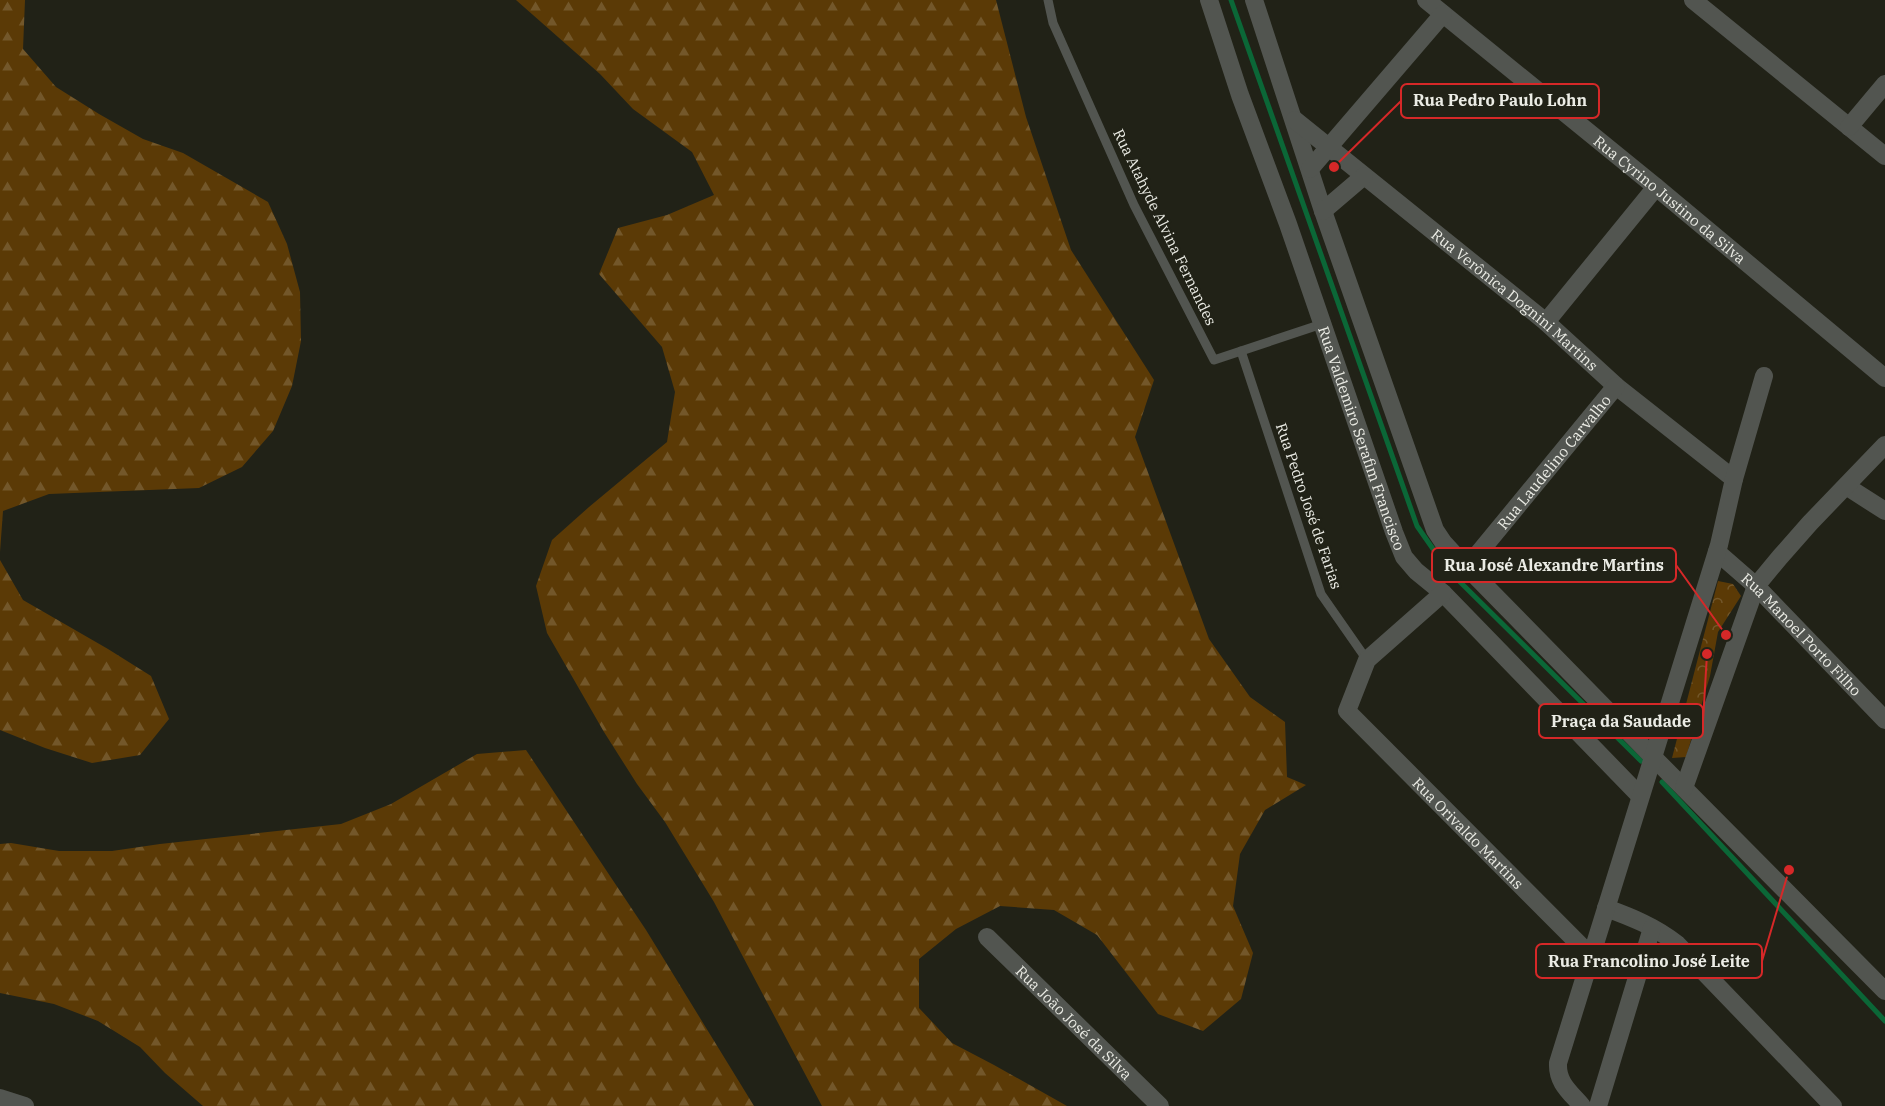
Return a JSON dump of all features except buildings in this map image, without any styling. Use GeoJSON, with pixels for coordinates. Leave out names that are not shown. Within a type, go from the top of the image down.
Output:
{"type":"FeatureCollection","features":[{"type":"Feature","properties":{"kind":"street","name":"Rua Valdemiro Serafim Francisco"},"geometry":{"type":"LineString","coordinates":[[1209,0],[1240,95],[1288,224],[1404,557],[1416,571],[1443,593],[1640,796]]}},
{"type":"Feature","properties":{"kind":"street"},"geometry":{"type":"LineString","coordinates":[[1254,0],[1323,211],[1435,530],[1443,542],[1885,991]]}},
{"type":"Feature","properties":{"kind":"street","name":"Rua Cyrino Justino da Silva"},"geometry":{"type":"LineString","coordinates":[[1426,0],[1656,187],[1885,378]]}},
{"type":"Feature","properties":{"kind":"street"},"geometry":{"type":"LineString","coordinates":[[1693,0],[1885,156]]}},
{"type":"Feature","properties":{"kind":"street"},"geometry":{"type":"LineString","coordinates":[[1310,169],[1443,14]]}},
{"type":"Feature","properties":{"kind":"street"},"geometry":{"type":"LineString","coordinates":[[1849,127],[1885,84]]}},
{"type":"Feature","properties":{"kind":"street","name":"Rua Verônica Dognini Martins"},"geometry":{"type":"LineString","coordinates":[[1295,120],[1546,322],[1616,386],[1734,479]]}},
{"type":"Feature","properties":{"kind":"street"},"geometry":{"type":"LineString","coordinates":[[1323,211],[1364,176]]}},
{"type":"Feature","properties":{"kind":"street"},"geometry":{"type":"LineString","coordinates":[[1546,322],[1656,187]]}},
{"type":"Feature","properties":{"kind":"street"},"geometry":{"type":"LineString","coordinates":[[1582,1106],[1560,1081],[1557,1063],[1717,552],[1734,479],[1764,375]]}},
{"type":"Feature","properties":{"kind":"street","name":"Rua Laudelino Carvalho"},"geometry":{"type":"LineString","coordinates":[[1468,566],[1616,386]]}},
{"type":"Feature","properties":{"kind":"street"},"geometry":{"type":"LineString","coordinates":[[1684,788],[1756,586],[1780,557],[1885,445]]}},
{"type":"Feature","properties":{"kind":"street"},"geometry":{"type":"LineString","coordinates":[[1846,486],[1885,511]]}},
{"type":"Feature","properties":{"kind":"street","name":"Rua Manoel Porto Filho"},"geometry":{"type":"LineString","coordinates":[[1717,552],[1756,586],[1885,720]]}},
{"type":"Feature","properties":{"kind":"street"},"geometry":{"type":"LineString","coordinates":[[1367,660],[1443,593]]}},
{"type":"Feature","properties":{"kind":"street","name":"Rua Orivaldo Martins"},"geometry":{"type":"LineString","coordinates":[[1367,660],[1347,711],[1591,956]]}},
{"type":"Feature","properties":{"kind":"street"},"geometry":{"type":"LineString","coordinates":[[1606,908],[1652,928],[1677,944],[1833,1106]]}},
{"type":"Feature","properties":{"kind":"street"},"geometry":{"type":"LineString","coordinates":[[1598,1106],[1652,928]]}},
{"type":"Feature","properties":{"kind":"street","name":"Rua João José da Silva"},"geometry":{"type":"LineString","coordinates":[[987,937],[1160,1106]]}},
{"type":"Feature","properties":{"kind":"street"},"geometry":{"type":"LineString","coordinates":[[0,1098],[25,1106]]}},
{"type":"Feature","properties":{"kind":"lane","name":"Rua Atahyde Alvina Fernandes"},"geometry":{"type":"LineString","coordinates":[[1047,0],[1053,23],[1134,205],[1214,360],[1322,324]]}},
{"type":"Feature","properties":{"kind":"lane","name":"Rua Pedro José de Farias"},"geometry":{"type":"LineString","coordinates":[[1241,351],[1321,594],[1367,660]]}},
{"type":"Feature","properties":{"kind":"green space"},"geometry":{"type":"Polygon","coordinates":[[[0,0],[25,0],[23,49],[56,87],[143,139],[183,153],[268,202],[287,244],[300,292],[301,341],[292,386],[273,431],[242,467],[199,488],[49,494],[3,511],[0,552],[0,0]]]}},
{"type":"Feature","properties":{"kind":"green space"},"geometry":{"type":"Polygon","coordinates":[[[516,0],[996,0],[1026,117],[1071,250],[1154,380],[1135,437],[1209,639],[1250,697],[1285,722],[1287,777],[1306,785],[1265,810],[1240,854],[1233,906],[1253,953],[1241,999],[1203,1031],[1158,1014],[1097,935],[1054,910],[1000,906],[956,929],[919,959],[919,1008],[952,1043],[1067,1106],[822,1106],[714,902],[665,822],[637,784],[604,732],[547,633],[536,586],[552,540],[667,442],[675,392],[662,347],[599,274],[618,228],[667,215],[714,195],[692,152],[633,109],[600,74],[516,0]]]}},
{"type":"Feature","properties":{"kind":"green space"},"geometry":{"type":"Polygon","coordinates":[[[0,560],[23,600],[151,676],[169,719],[140,755],[92,763],[0,730],[0,560]]]}},
{"type":"Feature","properties":{"kind":"green space"},"geometry":{"type":"Polygon","coordinates":[[[1718,581],[1733,584],[1741,596],[1718,632],[1710,676],[1686,757],[1672,758],[1718,581]]]}},
{"type":"Feature","properties":{"kind":"green space"},"geometry":{"type":"Polygon","coordinates":[[[526,750],[646,930],[754,1106],[203,1106],[165,1073],[140,1047],[98,1021],[54,1004],[0,993],[0,844],[11,843],[59,851],[112,851],[341,824],[391,804],[477,754],[526,750]]]}},
{"type":"Feature","properties":{"kind":"waterway"},"geometry":{"type":"LineString","coordinates":[[1231,0],[1417,526],[1447,569],[1641,761]]}},
{"type":"Feature","properties":{"kind":"waterway"},"geometry":{"type":"LineString","coordinates":[[1662,782],[1885,1021]]}},
{"type":"Feature","properties":{"kind":"place","name":"Rua Pedro Paulo Lohn"},"geometry":{"type":"Point","coordinates":[1334,167]}},
{"type":"Feature","properties":{"kind":"place","name":"Rua José Alexandre Martins"},"geometry":{"type":"Point","coordinates":[1726,635]}},
{"type":"Feature","properties":{"kind":"place","name":"Praça da Saudade"},"geometry":{"type":"Point","coordinates":[1707,654]}},
{"type":"Feature","properties":{"kind":"place","name":"Rua Francolino José Leite"},"geometry":{"type":"Point","coordinates":[1789,870]}}]}
